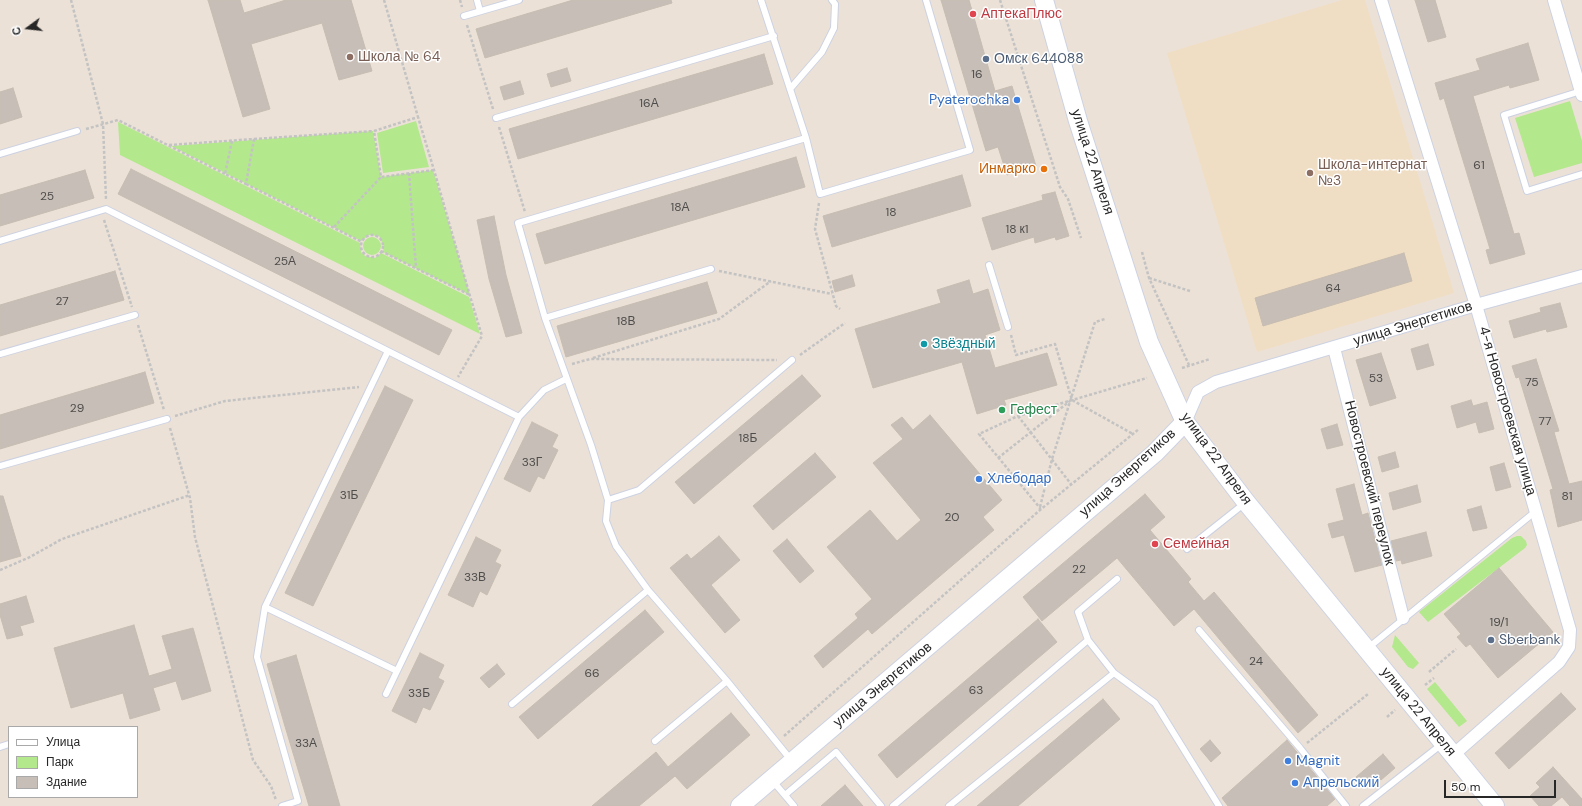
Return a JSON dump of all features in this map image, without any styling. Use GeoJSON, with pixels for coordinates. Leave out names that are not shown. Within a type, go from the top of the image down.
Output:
{"type":"FeatureCollection","features":[{"type":"Feature","properties":{"kind":"main road","name":"улица 22 Апреля"},"geometry":{"type":"LineString","coordinates":[[1044,0],[1078,120],[1149,342],[1185,422],[1246,502],[1495,806]]}},
{"type":"Feature","properties":{"kind":"main road","name":"улица Энергетиков"},"geometry":{"type":"LineString","coordinates":[[740,806],[1155,453],[1185,422]]}},
{"type":"Feature","properties":{"kind":"street","name":"4-я Новостроевская улица"},"geometry":{"type":"LineString","coordinates":[[1381,0],[1476,305],[1570,630],[1569,647],[1559,662],[1448,750]]}},
{"type":"Feature","properties":{"kind":"street"},"geometry":{"type":"LineString","coordinates":[[1554,0],[1581,93]]}},
{"type":"Feature","properties":{"kind":"street","name":"улица Энергетиков"},"geometry":{"type":"LineString","coordinates":[[1185,422],[1198,392],[1216,382],[1476,305],[1582,276]]}},
{"type":"Feature","properties":{"kind":"street","name":"Новостроевский переулок"},"geometry":{"type":"LineString","coordinates":[[1334,348],[1403,618]]}},
{"type":"Feature","properties":{"kind":"lane"},"geometry":{"type":"LineString","coordinates":[[477,0],[480,11]]}},
{"type":"Feature","properties":{"kind":"lane"},"geometry":{"type":"LineString","coordinates":[[464,16],[519,0]]}},
{"type":"Feature","properties":{"kind":"lane"},"geometry":{"type":"LineString","coordinates":[[761,0],[806,138],[820,194],[970,150],[926,0]]}},
{"type":"Feature","properties":{"kind":"lane"},"geometry":{"type":"LineString","coordinates":[[790,89],[822,52],[834,28],[835,4],[832,0]]}},
{"type":"Feature","properties":{"kind":"lane"},"geometry":{"type":"LineString","coordinates":[[496,118],[774,36]]}},
{"type":"Feature","properties":{"kind":"lane"},"geometry":{"type":"LineString","coordinates":[[1581,93],[1504,115],[1527,191],[1582,174]]}},
{"type":"Feature","properties":{"kind":"lane"},"geometry":{"type":"LineString","coordinates":[[0,154],[77,131]]}},
{"type":"Feature","properties":{"kind":"lane"},"geometry":{"type":"LineString","coordinates":[[792,762],[727,681],[648,590],[616,546],[606,521],[608,500],[591,445],[545,318],[518,223],[806,138]]}},
{"type":"Feature","properties":{"kind":"lane"},"geometry":{"type":"LineString","coordinates":[[0,241],[104,210],[519,417]]}},
{"type":"Feature","properties":{"kind":"lane"},"geometry":{"type":"LineString","coordinates":[[989,265],[1008,327]]}},
{"type":"Feature","properties":{"kind":"lane"},"geometry":{"type":"LineString","coordinates":[[545,318],[711,269]]}},
{"type":"Feature","properties":{"kind":"lane"},"geometry":{"type":"LineString","coordinates":[[0,354],[135,315]]}},
{"type":"Feature","properties":{"kind":"lane"},"geometry":{"type":"LineString","coordinates":[[282,806],[298,801],[257,657],[265,607],[388,351]]}},
{"type":"Feature","properties":{"kind":"lane"},"geometry":{"type":"LineString","coordinates":[[608,500],[639,490],[792,360]]}},
{"type":"Feature","properties":{"kind":"lane"},"geometry":{"type":"LineString","coordinates":[[386,694],[519,417],[544,390],[566,379]]}},
{"type":"Feature","properties":{"kind":"lane"},"geometry":{"type":"LineString","coordinates":[[0,466],[167,419]]}},
{"type":"Feature","properties":{"kind":"lane"},"geometry":{"type":"LineString","coordinates":[[1187,549],[1246,502]]}},
{"type":"Feature","properties":{"kind":"lane"},"geometry":{"type":"LineString","coordinates":[[1367,649],[1403,618],[1536,511]]}},
{"type":"Feature","properties":{"kind":"lane"},"geometry":{"type":"LineString","coordinates":[[1117,580],[1078,612],[1088,640],[1114,674],[1154,702],[1220,806]]}},
{"type":"Feature","properties":{"kind":"lane"},"geometry":{"type":"LineString","coordinates":[[512,704],[648,590]]}},
{"type":"Feature","properties":{"kind":"lane"},"geometry":{"type":"LineString","coordinates":[[265,607],[397,671]]}},
{"type":"Feature","properties":{"kind":"lane"},"geometry":{"type":"LineString","coordinates":[[1199,630],[1300,748],[1346,806]]}},
{"type":"Feature","properties":{"kind":"lane"},"geometry":{"type":"LineString","coordinates":[[893,806],[1088,640]]}},
{"type":"Feature","properties":{"kind":"lane"},"geometry":{"type":"LineString","coordinates":[[949,806],[1114,674]]}},
{"type":"Feature","properties":{"kind":"lane"},"geometry":{"type":"LineString","coordinates":[[655,742],[727,681]]}},
{"type":"Feature","properties":{"kind":"lane"},"geometry":{"type":"LineString","coordinates":[[1363,806],[1448,750]]}},
{"type":"Feature","properties":{"kind":"lane"},"geometry":{"type":"LineString","coordinates":[[785,795],[836,752],[881,806]]}},
{"type":"Feature","properties":{"kind":"lane"},"geometry":{"type":"LineString","coordinates":[[772,779],[794,806]]}},
{"type":"Feature","properties":{"kind":"path"},"geometry":{"type":"LineString","coordinates":[[71,0],[103,124],[104,210],[190,495],[195,537],[253,760],[271,786],[278,806]]}},
{"type":"Feature","properties":{"kind":"path"},"geometry":{"type":"LineString","coordinates":[[384,0],[482,336],[454,384]]}},
{"type":"Feature","properties":{"kind":"path"},"geometry":{"type":"LineString","coordinates":[[1000,0],[1060,187],[1068,199],[1081,238]]}},
{"type":"Feature","properties":{"kind":"path"},"geometry":{"type":"LineString","coordinates":[[169,145],[374,131],[418,117]]}},
{"type":"Feature","properties":{"kind":"path"},"geometry":{"type":"LineString","coordinates":[[77,131],[118,120],[362,242]]}},
{"type":"Feature","properties":{"kind":"path"},"geometry":{"type":"LineString","coordinates":[[374,131],[381,177]]}},
{"type":"Feature","properties":{"kind":"path"},"geometry":{"type":"LineString","coordinates":[[246,184],[254,139]]}},
{"type":"Feature","properties":{"kind":"path"},"geometry":{"type":"LineString","coordinates":[[225,174],[232,141]]}},
{"type":"Feature","properties":{"kind":"path"},"geometry":{"type":"LineString","coordinates":[[334,228],[381,177],[434,170]]}},
{"type":"Feature","properties":{"kind":"path"},"geometry":{"type":"LineString","coordinates":[[409,173],[416,269]]}},
{"type":"Feature","properties":{"kind":"path"},"geometry":{"type":"LineString","coordinates":[[820,194],[815,228],[832,294],[836,306],[840,309]]}},
{"type":"Feature","properties":{"kind":"path"},"geometry":{"type":"LineString","coordinates":[[369,236],[378,237],[383,246],[382,251],[375,257],[365,255],[361,247],[362,242],[369,236]]}},
{"type":"Feature","properties":{"kind":"path"},"geometry":{"type":"LineString","coordinates":[[382,251],[470,296]]}},
{"type":"Feature","properties":{"kind":"path"},"geometry":{"type":"LineString","coordinates":[[1142,252],[1149,278],[1189,365]]}},
{"type":"Feature","properties":{"kind":"path"},"geometry":{"type":"LineString","coordinates":[[711,269],[832,294]]}},
{"type":"Feature","properties":{"kind":"path"},"geometry":{"type":"LineString","coordinates":[[1149,278],[1190,290]]}},
{"type":"Feature","properties":{"kind":"path"},"geometry":{"type":"LineString","coordinates":[[562,367],[719,319],[771,281]]}},
{"type":"Feature","properties":{"kind":"path"},"geometry":{"type":"LineString","coordinates":[[1040,509],[1052,459],[1072,400],[1095,322],[1105,319]]}},
{"type":"Feature","properties":{"kind":"path"},"geometry":{"type":"LineString","coordinates":[[590,359],[792,360],[845,323]]}},
{"type":"Feature","properties":{"kind":"path"},"geometry":{"type":"LineString","coordinates":[[1008,327],[1016,355],[1055,344],[1072,400],[1133,434]]}},
{"type":"Feature","properties":{"kind":"path"},"geometry":{"type":"LineString","coordinates":[[1182,368],[1210,359]]}},
{"type":"Feature","properties":{"kind":"path"},"geometry":{"type":"LineString","coordinates":[[1040,509],[979,434],[1018,416],[1148,378]]}},
{"type":"Feature","properties":{"kind":"path"},"geometry":{"type":"LineString","coordinates":[[167,419],[225,401],[372,386]]}},
{"type":"Feature","properties":{"kind":"path"},"geometry":{"type":"LineString","coordinates":[[998,458],[1072,400]]}},
{"type":"Feature","properties":{"kind":"path"},"geometry":{"type":"LineString","coordinates":[[1018,416],[1071,484]]}},
{"type":"Feature","properties":{"kind":"path"},"geometry":{"type":"LineString","coordinates":[[777,743],[1040,509],[1139,429]]}},
{"type":"Feature","properties":{"kind":"path"},"geometry":{"type":"LineString","coordinates":[[0,570],[36,554],[62,539],[190,495]]}},
{"type":"Feature","properties":{"kind":"path"},"geometry":{"type":"LineString","coordinates":[[1429,672],[1456,649]]}},
{"type":"Feature","properties":{"kind":"path"},"geometry":{"type":"LineString","coordinates":[[1425,685],[1434,678]]}},
{"type":"Feature","properties":{"kind":"path"},"geometry":{"type":"LineString","coordinates":[[1300,748],[1368,694]]}},
{"type":"Feature","properties":{"kind":"shaded area","name":"Школа-интернат №3"},"geometry":{"type":"Polygon","coordinates":[[[1342,0],[1365,0],[1454,293],[1257,352],[1167,53],[1342,0]]]}},
{"type":"Feature","properties":{"kind":"green space"},"geometry":{"type":"Polygon","coordinates":[[[1570,101],[1582,141],[1582,163],[1534,177],[1515,118],[1570,101]]]}},
{"type":"Feature","properties":{"kind":"green space"},"geometry":{"type":"Polygon","coordinates":[[[416,121],[429,167],[383,173],[377,133],[416,121]]]}},
{"type":"Feature","properties":{"kind":"green space"},"geometry":{"type":"Polygon","coordinates":[[[118,122],[360,243],[361,252],[365,256],[375,258],[381,253],[469,297],[480,334],[120,155],[118,122]]]}},
{"type":"Feature","properties":{"kind":"green space"},"geometry":{"type":"Polygon","coordinates":[[[373,131],[381,177],[433,170],[470,295],[383,252],[384,246],[379,236],[369,235],[361,241],[171,146],[373,131]]]}},
{"type":"Feature","properties":{"kind":"green space"},"geometry":{"type":"Polygon","coordinates":[[[372,237],[378,240],[381,246],[378,252],[372,255],[366,252],[363,246],[366,240],[372,237]]]}},
{"type":"Feature","properties":{"kind":"green space"},"geometry":{"type":"Polygon","coordinates":[[[1521,536],[1526,541],[1527,545],[1525,548],[1428,622],[1419,612],[1512,538],[1521,536]]]}},
{"type":"Feature","properties":{"kind":"green space"},"geometry":{"type":"Polygon","coordinates":[[[1395,635],[1419,663],[1413,669],[1408,667],[1392,647],[1395,635]]]}},
{"type":"Feature","properties":{"kind":"green space"},"geometry":{"type":"Polygon","coordinates":[[[1435,682],[1467,721],[1459,727],[1427,689],[1435,682]]]}},
{"type":"Feature","properties":{"kind":"building","name":"Школа № 64"},"geometry":{"type":"Polygon","coordinates":[[[208,0],[240,0],[244,13],[286,0],[351,0],[372,71],[339,80],[322,23],[251,44],[270,109],[243,117],[208,0]]]}},
{"type":"Feature","properties":{"kind":"building"},"geometry":{"type":"Polygon","coordinates":[[[573,0],[671,0],[672,3],[485,58],[476,29],[573,0]]]}},
{"type":"Feature","properties":{"kind":"building"},"geometry":{"type":"Polygon","coordinates":[[[941,0],[969,0],[995,91],[1012,86],[1036,166],[1007,175],[998,147],[986,151],[941,0]]]}},
{"type":"Feature","properties":{"kind":"building"},"geometry":{"type":"Polygon","coordinates":[[[1415,0],[1435,0],[1446,37],[1428,42],[1415,0]]]}},
{"type":"Feature","properties":{"kind":"building"},"geometry":{"type":"Polygon","coordinates":[[[1528,43],[1539,80],[1510,88],[1509,85],[1473,96],[1514,234],[1519,233],[1525,254],[1490,264],[1486,250],[1490,249],[1444,98],[1440,100],[1435,83],[1480,70],[1476,59],[1528,43]]]}},
{"type":"Feature","properties":{"kind":"building"},"geometry":{"type":"Polygon","coordinates":[[[764,54],[773,84],[518,159],[509,129],[764,54]]]}},
{"type":"Feature","properties":{"kind":"building"},"geometry":{"type":"Polygon","coordinates":[[[567,68],[571,81],[551,87],[547,74],[567,68]]]}},
{"type":"Feature","properties":{"kind":"building"},"geometry":{"type":"Polygon","coordinates":[[[520,81],[524,94],[504,100],[500,87],[520,81]]]}},
{"type":"Feature","properties":{"kind":"building"},"geometry":{"type":"Polygon","coordinates":[[[13,88],[22,117],[0,124],[0,92],[13,88]]]}},
{"type":"Feature","properties":{"kind":"building"},"geometry":{"type":"Polygon","coordinates":[[[796,157],[805,187],[545,264],[536,234],[796,157]]]}},
{"type":"Feature","properties":{"kind":"building"},"geometry":{"type":"Polygon","coordinates":[[[131,169],[452,330],[439,355],[118,194],[131,169]]]}},
{"type":"Feature","properties":{"kind":"building"},"geometry":{"type":"Polygon","coordinates":[[[85,170],[94,198],[0,226],[0,195],[85,170]]]}},
{"type":"Feature","properties":{"kind":"building"},"geometry":{"type":"Polygon","coordinates":[[[962,175],[971,206],[832,247],[823,216],[962,175]]]}},
{"type":"Feature","properties":{"kind":"building"},"geometry":{"type":"Polygon","coordinates":[[[1055,192],[1069,236],[1056,240],[1055,237],[1035,243],[1034,237],[992,250],[982,218],[1043,200],[1042,195],[1055,192]]]}},
{"type":"Feature","properties":{"kind":"building"},"geometry":{"type":"Polygon","coordinates":[[[494,216],[506,275],[522,333],[506,337],[489,279],[477,220],[494,216]]]}},
{"type":"Feature","properties":{"kind":"building"},"geometry":{"type":"Polygon","coordinates":[[[1404,253],[1412,281],[1263,326],[1255,298],[1404,253]]]}},
{"type":"Feature","properties":{"kind":"building"},"geometry":{"type":"Polygon","coordinates":[[[115,271],[124,300],[0,336],[0,305],[115,271]]]}},
{"type":"Feature","properties":{"kind":"building"},"geometry":{"type":"Polygon","coordinates":[[[852,275],[855,286],[835,292],[832,281],[852,275]]]}},
{"type":"Feature","properties":{"kind":"building","name":"Звёздный"},"geometry":{"type":"Polygon","coordinates":[[[969,280],[973,294],[988,289],[1000,330],[985,335],[995,368],[1047,353],[1057,385],[1004,400],[1006,405],[977,414],[962,362],[873,388],[855,329],[941,303],[937,290],[969,280]]]}},
{"type":"Feature","properties":{"kind":"building"},"geometry":{"type":"Polygon","coordinates":[[[707,282],[717,313],[566,357],[557,326],[707,282]]]}},
{"type":"Feature","properties":{"kind":"building"},"geometry":{"type":"Polygon","coordinates":[[[1560,303],[1567,327],[1547,332],[1546,329],[1514,338],[1509,321],[1541,312],[1540,308],[1560,303]]]}},
{"type":"Feature","properties":{"kind":"building"},"geometry":{"type":"Polygon","coordinates":[[[1428,344],[1434,365],[1417,370],[1411,349],[1428,344]]]}},
{"type":"Feature","properties":{"kind":"building"},"geometry":{"type":"Polygon","coordinates":[[[1381,353],[1396,398],[1370,406],[1356,360],[1381,353]]]}},
{"type":"Feature","properties":{"kind":"building"},"geometry":{"type":"Polygon","coordinates":[[[1536,359],[1559,431],[1554,432],[1569,484],[1582,481],[1582,520],[1558,527],[1550,490],[1553,489],[1519,377],[1516,378],[1512,366],[1536,359]]]}},
{"type":"Feature","properties":{"kind":"building"},"geometry":{"type":"Polygon","coordinates":[[[145,372],[154,403],[0,449],[0,415],[145,372]]]}},
{"type":"Feature","properties":{"kind":"building"},"geometry":{"type":"Polygon","coordinates":[[[802,375],[821,396],[694,504],[675,482],[802,375]]]}},
{"type":"Feature","properties":{"kind":"building"},"geometry":{"type":"Polygon","coordinates":[[[385,386],[413,400],[313,606],[285,593],[385,386]]]}},
{"type":"Feature","properties":{"kind":"building"},"geometry":{"type":"Polygon","coordinates":[[[1471,400],[1473,406],[1487,402],[1494,429],[1479,433],[1476,422],[1457,428],[1451,406],[1471,400]]]}},
{"type":"Feature","properties":{"kind":"building"},"geometry":{"type":"Polygon","coordinates":[[[930,415],[1002,500],[983,517],[994,530],[872,634],[868,629],[823,668],[814,656],[858,618],[855,614],[872,599],[827,547],[870,510],[897,541],[921,520],[873,463],[903,439],[891,425],[902,417],[913,430],[930,415]]]}},
{"type":"Feature","properties":{"kind":"building"},"geometry":{"type":"Polygon","coordinates":[[[532,422],[558,435],[552,447],[558,450],[544,479],[538,476],[530,492],[504,479],[532,422]]]}},
{"type":"Feature","properties":{"kind":"building"},"geometry":{"type":"Polygon","coordinates":[[[1337,424],[1343,445],[1327,449],[1321,429],[1337,424]]]}},
{"type":"Feature","properties":{"kind":"building"},"geometry":{"type":"Polygon","coordinates":[[[1395,452],[1399,467],[1382,472],[1378,457],[1395,452]]]}},
{"type":"Feature","properties":{"kind":"building"},"geometry":{"type":"Polygon","coordinates":[[[815,453],[836,477],[773,530],[753,506],[815,453]]]}},
{"type":"Feature","properties":{"kind":"building"},"geometry":{"type":"Polygon","coordinates":[[[1504,463],[1511,487],[1496,491],[1490,467],[1504,463]]]}},
{"type":"Feature","properties":{"kind":"building"},"geometry":{"type":"Polygon","coordinates":[[[1354,484],[1362,515],[1368,513],[1382,565],[1355,572],[1344,535],[1332,538],[1328,524],[1344,520],[1336,489],[1354,484]]]}},
{"type":"Feature","properties":{"kind":"building"},"geometry":{"type":"Polygon","coordinates":[[[1417,485],[1421,502],[1393,510],[1389,493],[1417,485]]]}},
{"type":"Feature","properties":{"kind":"building"},"geometry":{"type":"Polygon","coordinates":[[[1145,494],[1165,517],[1150,530],[1191,579],[1188,582],[1204,601],[1214,592],[1318,715],[1298,733],[1194,609],[1174,626],[1117,558],[1042,621],[1023,597],[1145,494]]]}},
{"type":"Feature","properties":{"kind":"building"},"geometry":{"type":"Polygon","coordinates":[[[0,496],[3,496],[21,556],[0,562],[0,496]]]}},
{"type":"Feature","properties":{"kind":"building"},"geometry":{"type":"Polygon","coordinates":[[[1481,506],[1487,528],[1473,531],[1467,510],[1481,506]]]}},
{"type":"Feature","properties":{"kind":"building"},"geometry":{"type":"Polygon","coordinates":[[[1426,532],[1432,556],[1402,564],[1401,560],[1396,561],[1391,541],[1426,532]]]}},
{"type":"Feature","properties":{"kind":"building"},"geometry":{"type":"Polygon","coordinates":[[[719,536],[740,560],[711,585],[740,620],[725,633],[670,568],[687,554],[691,559],[719,536]]]}},
{"type":"Feature","properties":{"kind":"building"},"geometry":{"type":"Polygon","coordinates":[[[476,537],[501,550],[495,562],[501,565],[487,595],[480,591],[473,607],[448,595],[476,537]]]}},
{"type":"Feature","properties":{"kind":"building"},"geometry":{"type":"Polygon","coordinates":[[[787,539],[814,571],[800,583],[773,551],[787,539]]]}},
{"type":"Feature","properties":{"kind":"building"},"geometry":{"type":"Polygon","coordinates":[[[1499,568],[1553,632],[1498,678],[1470,644],[1466,647],[1457,637],[1461,634],[1444,614],[1499,568]]]}},
{"type":"Feature","properties":{"kind":"building"},"geometry":{"type":"Polygon","coordinates":[[[26,596],[34,622],[20,626],[23,635],[7,639],[0,615],[0,604],[26,596]]]}},
{"type":"Feature","properties":{"kind":"building"},"geometry":{"type":"Polygon","coordinates":[[[645,610],[664,632],[538,739],[519,717],[645,610]]]}},
{"type":"Feature","properties":{"kind":"building"},"geometry":{"type":"Polygon","coordinates":[[[1038,619],[1057,642],[897,778],[878,755],[1038,619]]]}},
{"type":"Feature","properties":{"kind":"building"},"geometry":{"type":"Polygon","coordinates":[[[134,625],[149,676],[172,669],[162,636],[193,628],[211,691],[182,700],[176,681],[153,688],[160,710],[130,719],[123,693],[71,708],[54,648],[134,625]]]}},
{"type":"Feature","properties":{"kind":"building"},"geometry":{"type":"Polygon","coordinates":[[[420,653],[444,665],[438,678],[444,681],[430,710],[423,707],[416,723],[392,711],[420,653]]]}},
{"type":"Feature","properties":{"kind":"building"},"geometry":{"type":"Polygon","coordinates":[[[296,655],[340,806],[309,806],[284,723],[267,664],[296,655]]]}},
{"type":"Feature","properties":{"kind":"building"},"geometry":{"type":"Polygon","coordinates":[[[497,664],[505,674],[489,688],[480,678],[497,664]]]}},
{"type":"Feature","properties":{"kind":"building"},"geometry":{"type":"Polygon","coordinates":[[[1561,693],[1576,709],[1509,769],[1495,753],[1561,693]]]}},
{"type":"Feature","properties":{"kind":"building"},"geometry":{"type":"Polygon","coordinates":[[[1103,699],[1120,719],[1018,806],[977,806],[1103,699]]]}},
{"type":"Feature","properties":{"kind":"building"},"geometry":{"type":"Polygon","coordinates":[[[731,713],[750,735],[687,789],[675,776],[639,806],[592,806],[656,752],[668,767],[731,713]]]}},
{"type":"Feature","properties":{"kind":"building"},"geometry":{"type":"Polygon","coordinates":[[[1210,740],[1221,753],[1211,762],[1200,749],[1210,740]]]}},
{"type":"Feature","properties":{"kind":"building","name":"Апрельский"},"geometry":{"type":"Polygon","coordinates":[[[1287,740],[1335,799],[1327,806],[1228,806],[1222,798],[1287,740]]]}},
{"type":"Feature","properties":{"kind":"building"},"geometry":{"type":"Polygon","coordinates":[[[1383,754],[1395,768],[1381,780],[1377,775],[1364,787],[1356,777],[1383,754]]]}},
{"type":"Feature","properties":{"kind":"building"},"geometry":{"type":"Polygon","coordinates":[[[1553,767],[1582,799],[1582,806],[1570,806],[1562,797],[1551,806],[1539,806],[1530,796],[1540,787],[1536,783],[1553,767]]]}},
{"type":"Feature","properties":{"kind":"building"},"geometry":{"type":"Polygon","coordinates":[[[845,785],[863,806],[821,806],[845,785]]]}},
{"type":"Feature","properties":{"kind":"place","name":"АптекаПлюс"},"geometry":{"type":"Point","coordinates":[973,14]}},
{"type":"Feature","properties":{"kind":"place","name":"Школа № 64"},"geometry":{"type":"Point","coordinates":[350,57]}},
{"type":"Feature","properties":{"kind":"place","name":"Омск 644088"},"geometry":{"type":"Point","coordinates":[986,59]}},
{"type":"Feature","properties":{"kind":"place","name":"Pyaterochka"},"geometry":{"type":"Point","coordinates":[1017,100]}},
{"type":"Feature","properties":{"kind":"place","name":"Инмарко"},"geometry":{"type":"Point","coordinates":[1044,169]}},
{"type":"Feature","properties":{"kind":"place","name":"Школа-интернат №3"},"geometry":{"type":"Point","coordinates":[1310,173]}},
{"type":"Feature","properties":{"kind":"place","name":"Звёздный"},"geometry":{"type":"Point","coordinates":[924,344]}},
{"type":"Feature","properties":{"kind":"place","name":"Гефест"},"geometry":{"type":"Point","coordinates":[1002,410]}},
{"type":"Feature","properties":{"kind":"place","name":"Хлебодар"},"geometry":{"type":"Point","coordinates":[979,479]}},
{"type":"Feature","properties":{"kind":"place","name":"Семейная"},"geometry":{"type":"Point","coordinates":[1155,544]}},
{"type":"Feature","properties":{"kind":"place","name":"Sberbank"},"geometry":{"type":"Point","coordinates":[1491,640]}},
{"type":"Feature","properties":{"kind":"place","name":"Magnit"},"geometry":{"type":"Point","coordinates":[1288,761]}},
{"type":"Feature","properties":{"kind":"place","name":"Апрельский"},"geometry":{"type":"Point","coordinates":[1295,783]}}]}
